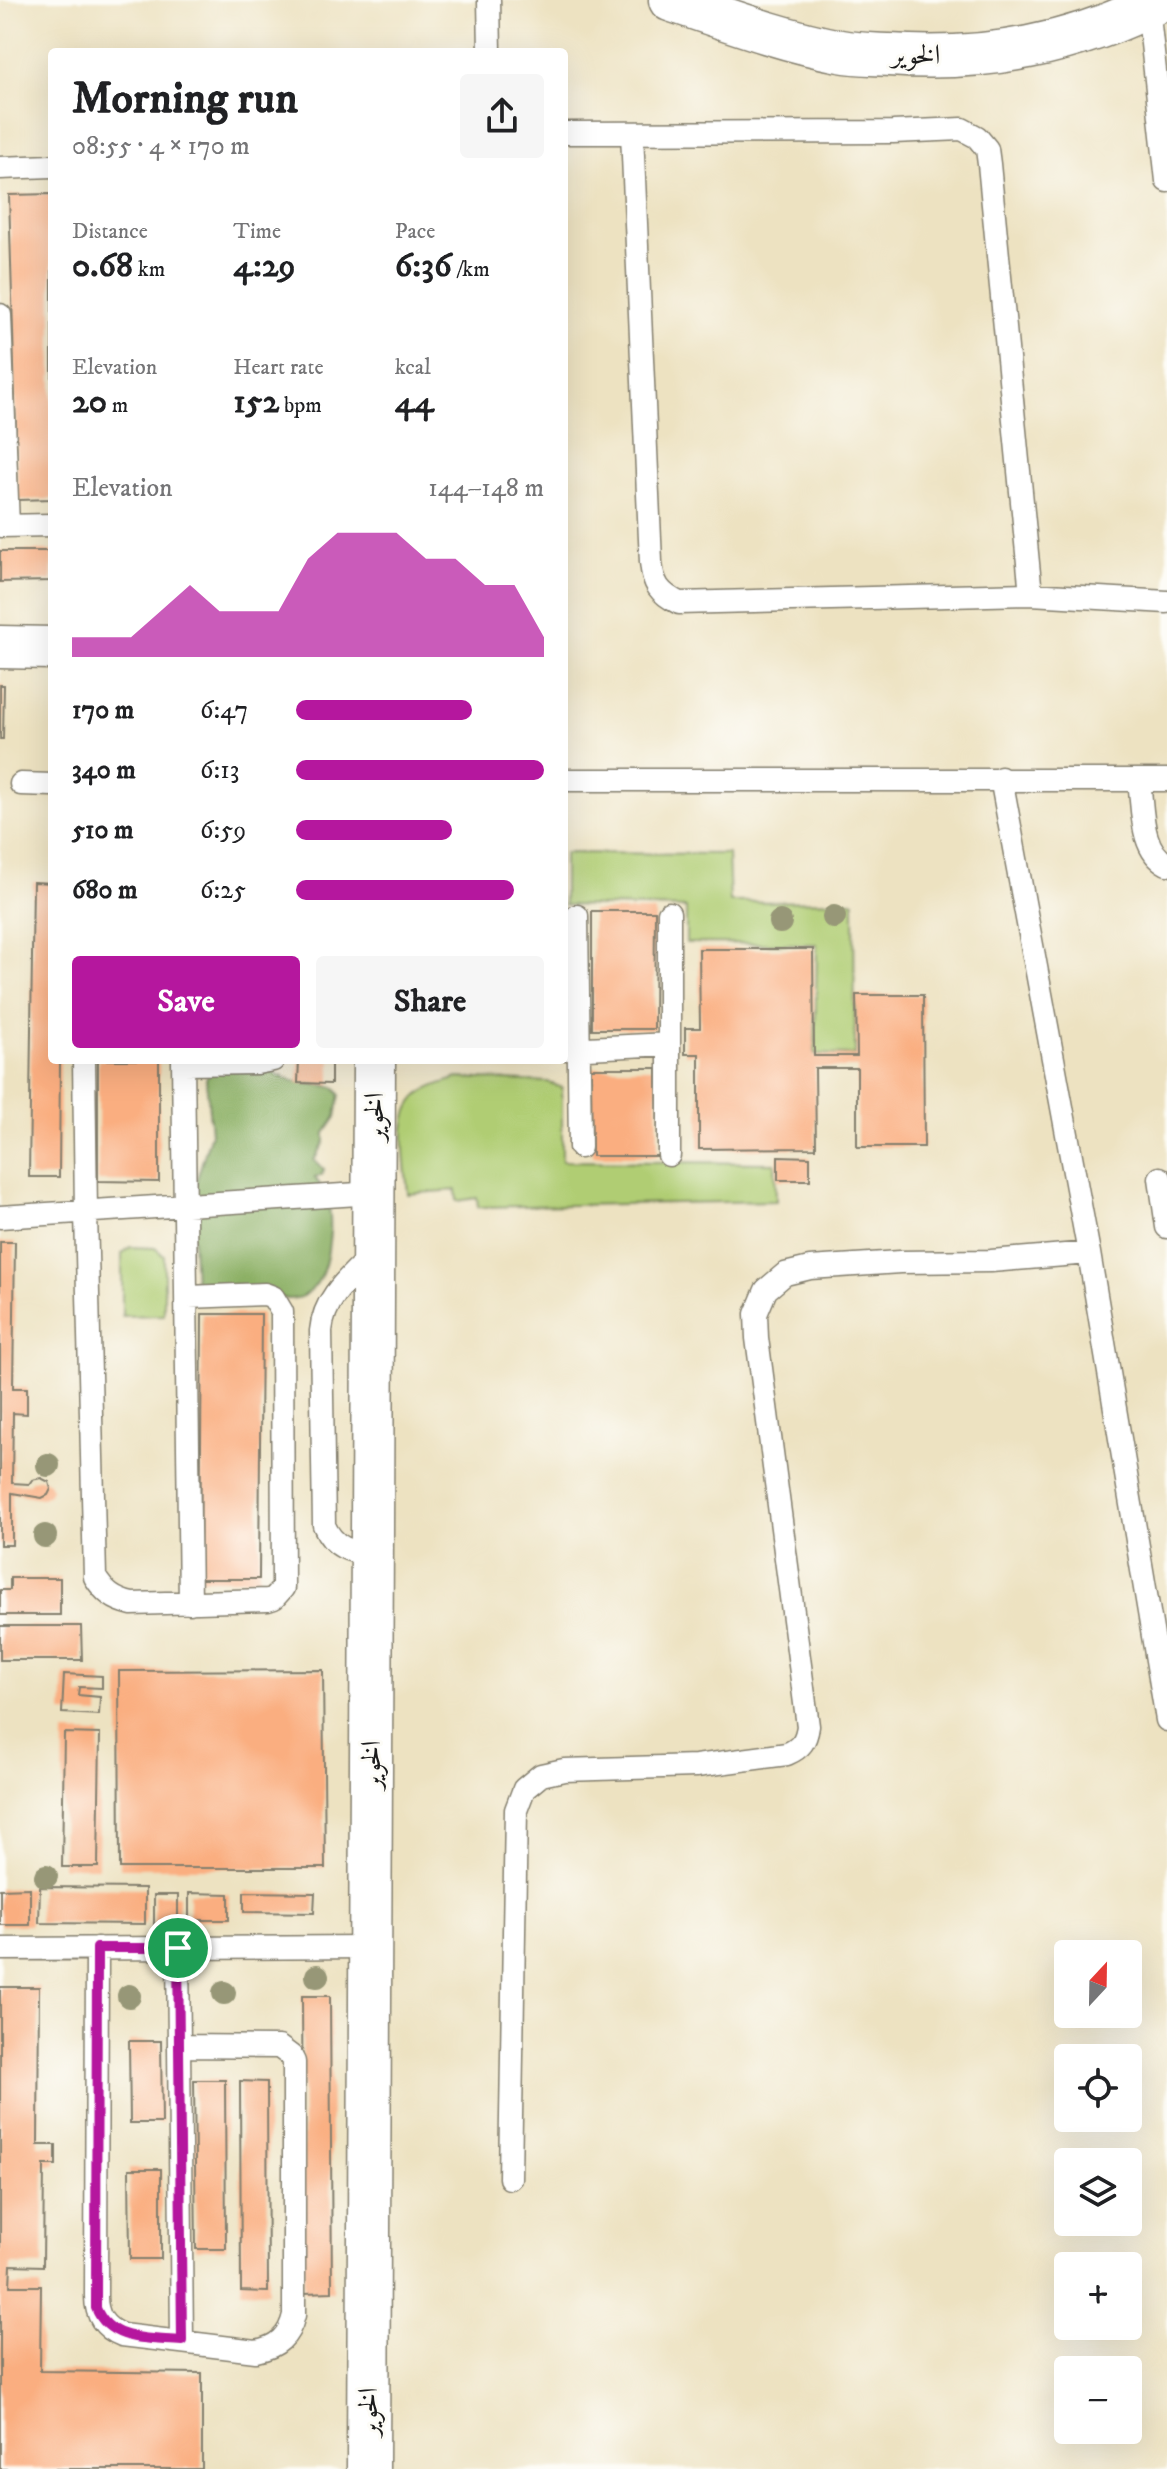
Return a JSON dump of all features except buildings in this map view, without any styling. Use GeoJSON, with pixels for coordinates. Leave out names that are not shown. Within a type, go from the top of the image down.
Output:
{"type":"FeatureCollection","features":[{"type":"Feature","properties":{"kind":"street","name":"الخوير"},"geometry":{"type":"LineString","coordinates":[[670,0],[774,36],[842,52],[915,57],[1032,49],[1091,31],[1154,4]]}},
{"type":"Feature","properties":{"kind":"street"},"geometry":{"type":"LineString","coordinates":[[0,647],[48,648]]}},
{"type":"Feature","properties":{"kind":"street","name":"الخوير"},"geometry":{"type":"LineString","coordinates":[[368,2469],[374,1064]]}},
{"type":"Feature","properties":{"kind":"lane"},"geometry":{"type":"LineString","coordinates":[[489,0],[490,48]]}},
{"type":"Feature","properties":{"kind":"lane"},"geometry":{"type":"LineString","coordinates":[[1154,4],[1167,181]]}},
{"type":"Feature","properties":{"kind":"lane"},"geometry":{"type":"LineString","coordinates":[[568,133],[962,129],[977,137],[987,149],[1031,594]]}},
{"type":"Feature","properties":{"kind":"lane"},"geometry":{"type":"LineString","coordinates":[[632,133],[651,562],[653,580],[663,595],[679,603],[1031,594],[1167,602]]}},
{"type":"Feature","properties":{"kind":"lane"},"geometry":{"type":"LineString","coordinates":[[0,168],[48,166]]}},
{"type":"Feature","properties":{"kind":"lane"},"geometry":{"type":"LineString","coordinates":[[0,315],[4,526],[48,525]]}},
{"type":"Feature","properties":{"kind":"lane"},"geometry":{"type":"LineString","coordinates":[[1001,778],[1161,1634],[1167,1720]]}},
{"type":"Feature","properties":{"kind":"lane"},"geometry":{"type":"LineString","coordinates":[[568,780],[1167,780]]}},
{"type":"Feature","properties":{"kind":"lane"},"geometry":{"type":"LineString","coordinates":[[1139,781],[1148,845],[1159,860],[1167,864]]}},
{"type":"Feature","properties":{"kind":"lane"},"geometry":{"type":"LineString","coordinates":[[21,784],[48,785]]}},
{"type":"Feature","properties":{"kind":"lane"},"geometry":{"type":"LineString","coordinates":[[669,913],[669,1155]]}},
{"type":"Feature","properties":{"kind":"lane"},"geometry":{"type":"LineString","coordinates":[[577,916],[571,1049],[580,1147]]}},
{"type":"Feature","properties":{"kind":"lane"},"geometry":{"type":"LineString","coordinates":[[571,1049],[669,1044]]}},
{"type":"Feature","properties":{"kind":"lane"},"geometry":{"type":"LineString","coordinates":[[84,1064],[95,1577],[104,1590],[117,1600],[132,1604],[268,1600],[283,1588],[282,1328],[279,1304],[265,1294],[188,1297]]}},
{"type":"Feature","properties":{"kind":"lane"},"geometry":{"type":"LineString","coordinates":[[183,1064],[190,1603]]}},
{"type":"Feature","properties":{"kind":"lane"},"geometry":{"type":"LineString","coordinates":[[1160,1178],[1167,1227]]}},
{"type":"Feature","properties":{"kind":"lane"},"geometry":{"type":"LineString","coordinates":[[0,1217],[374,1193]]}},
{"type":"Feature","properties":{"kind":"lane"},"geometry":{"type":"LineString","coordinates":[[510,2178],[516,1810],[524,1789],[541,1775],[564,1770],[696,1766],[787,1754],[799,1749],[806,1738],[808,1726],[757,1338],[756,1314],[766,1290],[785,1274],[810,1268],[900,1262],[991,1261],[1089,1253]]}},
{"type":"Feature","properties":{"kind":"lane"},"geometry":{"type":"LineString","coordinates":[[0,1949],[370,1947]]}},
{"type":"Feature","properties":{"kind":"lane"},"geometry":{"type":"LineString","coordinates":[[97,1948],[96,2308],[108,2327],[122,2335],[256,2351],[278,2344],[291,2326],[294,2315],[296,2070],[291,2056],[279,2047],[179,2046]]}},
{"type":"Feature","properties":{"kind":"lane"},"geometry":{"type":"LineString","coordinates":[[178,1948],[182,2341]]}},
{"type":"Feature","properties":{"kind":"green space"},"geometry":{"type":"Polygon","coordinates":[[[568,853],[728,854],[730,902],[854,901],[855,1055],[815,1054],[817,944],[686,943],[686,908],[568,905],[568,853]]]}},
{"type":"Feature","properties":{"kind":"green space"},"geometry":{"type":"Polygon","coordinates":[[[212,1064],[239,1064],[271,1069],[292,1080],[334,1087],[340,1094],[336,1117],[325,1133],[325,1142],[314,1160],[324,1169],[322,1175],[315,1178],[327,1200],[330,1216],[326,1261],[313,1288],[298,1298],[195,1286],[191,1198],[211,1133],[206,1079],[212,1064]]]}},
{"type":"Feature","properties":{"kind":"green space"},"geometry":{"type":"Polygon","coordinates":[[[458,1078],[548,1082],[562,1088],[562,1161],[775,1163],[776,1201],[478,1207],[477,1198],[457,1201],[456,1190],[408,1194],[404,1138],[408,1111],[423,1092],[458,1078]]]}},
{"type":"Feature","properties":{"kind":"green space"},"geometry":{"type":"Polygon","coordinates":[[[130,1247],[155,1248],[164,1256],[164,1315],[122,1316],[122,1254],[130,1247]]]}},
{"type":"Feature","properties":{"kind":"route"},"geometry":{"type":"LineString","coordinates":[[97,1948],[178,1948],[179,2046],[182,2341],[122,2335],[108,2327],[96,2308],[97,1948]]}}]}
